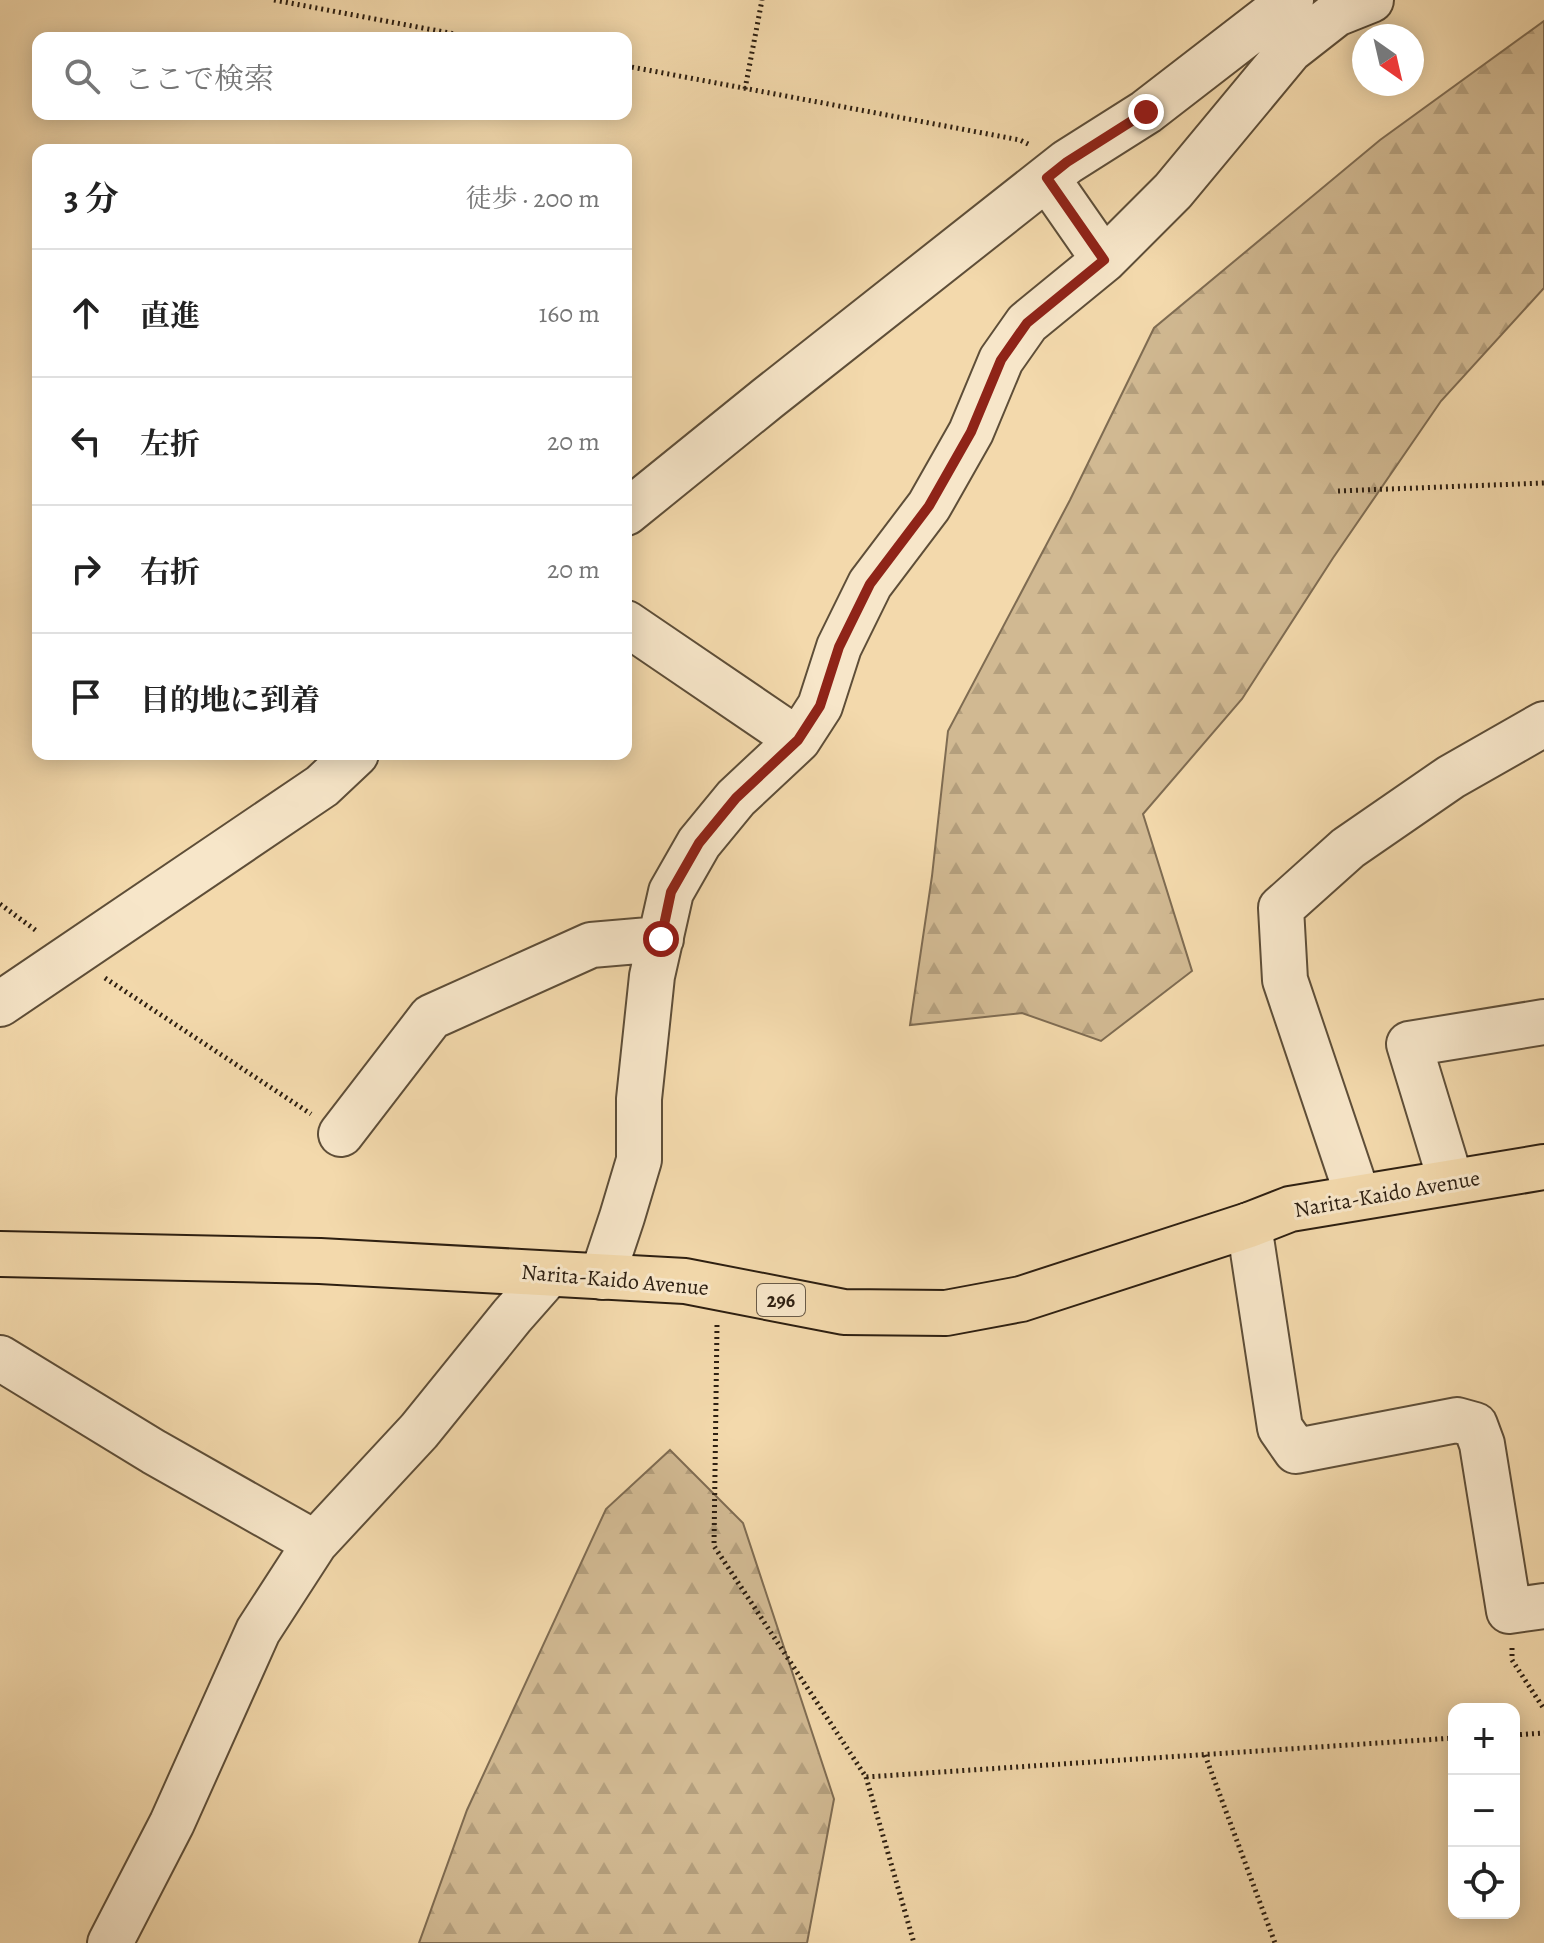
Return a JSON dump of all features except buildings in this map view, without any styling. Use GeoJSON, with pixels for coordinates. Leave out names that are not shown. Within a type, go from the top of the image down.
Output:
{"type":"FeatureCollection","features":[{"type":"Feature","properties":{"kind":"highway","name":"Narita-Kaido Avenue"},"geometry":{"type":"LineString","coordinates":[[0,1254],[320,1261],[685,1281],[844,1312],[946,1313],[1021,1299],[1290,1209],[1544,1167]]}},
{"type":"Feature","properties":{"kind":"street"},"geometry":{"type":"LineString","coordinates":[[632,508],[1057,170],[1146,112],[1291,0]]}},
{"type":"Feature","properties":{"kind":"street"},"geometry":{"type":"LineString","coordinates":[[602,1277],[639,1160],[639,1099],[652,976],[671,892],[699,843],[736,798],[798,740],[820,706],[839,647],[870,584],[929,506],[971,432],[1001,360],[1027,323],[1104,260],[1173,191],[1290,50],[1336,14],[1371,0]]}},
{"type":"Feature","properties":{"kind":"street"},"geometry":{"type":"LineString","coordinates":[[1057,170],[1104,260]]}},
{"type":"Feature","properties":{"kind":"street"},"geometry":{"type":"LineString","coordinates":[[632,627],[798,740]]}},
{"type":"Feature","properties":{"kind":"street"},"geometry":{"type":"LineString","coordinates":[[1358,1197],[1285,980],[1281,908],[1348,848],[1451,777],[1544,724]]}},
{"type":"Feature","properties":{"kind":"street"},"geometry":{"type":"LineString","coordinates":[[0,1004],[322,786],[350,760]]}},
{"type":"Feature","properties":{"kind":"street"},"geometry":{"type":"LineString","coordinates":[[341,1134],[431,1017],[591,945],[661,939]]}},
{"type":"Feature","properties":{"kind":"street"},"geometry":{"type":"LineString","coordinates":[[1451,1182],[1409,1044],[1544,1022]]}},
{"type":"Feature","properties":{"kind":"street"},"geometry":{"type":"LineString","coordinates":[[1249,1225],[1280,1428],[1296,1451],[1457,1420],[1475,1425],[1526,1608]]}},
{"type":"Feature","properties":{"kind":"street"},"geometry":{"type":"LineString","coordinates":[[110,1943],[172,1823],[258,1631],[315,1543],[419,1431],[549,1274]]}},
{"type":"Feature","properties":{"kind":"street"},"geometry":{"type":"LineString","coordinates":[[0,1358],[154,1452],[315,1543]]}},
{"type":"Feature","properties":{"kind":"path"},"geometry":{"type":"LineString","coordinates":[[274,0],[444,32]]}},
{"type":"Feature","properties":{"kind":"path"},"geometry":{"type":"LineString","coordinates":[[745,89],[762,0]]}},
{"type":"Feature","properties":{"kind":"path"},"geometry":{"type":"LineString","coordinates":[[632,67],[1020,140],[1057,170]]}},
{"type":"Feature","properties":{"kind":"path"},"geometry":{"type":"LineString","coordinates":[[1338,491],[1544,483]]}},
{"type":"Feature","properties":{"kind":"path"},"geometry":{"type":"LineString","coordinates":[[71,956],[341,1134]]}},
{"type":"Feature","properties":{"kind":"path"},"geometry":{"type":"LineString","coordinates":[[717,1288],[714,1546],[866,1777],[914,1943]]}},
{"type":"Feature","properties":{"kind":"path"},"geometry":{"type":"LineString","coordinates":[[1526,1608],[1512,1660],[1544,1709]]}},
{"type":"Feature","properties":{"kind":"path"},"geometry":{"type":"LineString","coordinates":[[1520,1735],[1544,1733]]}},
{"type":"Feature","properties":{"kind":"path"},"geometry":{"type":"LineString","coordinates":[[866,1777],[1448,1738]]}},
{"type":"Feature","properties":{"kind":"path"},"geometry":{"type":"LineString","coordinates":[[1205,1755],[1275,1943]]}},
{"type":"Feature","properties":{"kind":"green space"},"geometry":{"type":"Polygon","coordinates":[[[1544,21],[1544,288],[1441,401],[1333,558],[1242,699],[1143,814],[1192,971],[1101,1041],[1022,1013],[910,1025],[932,876],[948,731],[1070,500],[1154,328],[1380,140],[1544,21]]]}},
{"type":"Feature","properties":{"kind":"green space"},"geometry":{"type":"Polygon","coordinates":[[[670,1450],[743,1523],[834,1799],[807,1943],[419,1943],[467,1810],[606,1509],[670,1450]]]}},
{"type":"Feature","properties":{"kind":"route"},"geometry":{"type":"LineString","coordinates":[[661,939],[671,892],[699,843],[736,798],[798,740],[820,706],[839,647],[870,584],[929,506],[971,432],[1001,360],[1027,323],[1104,260],[1047,178],[1146,112]]}}]}
